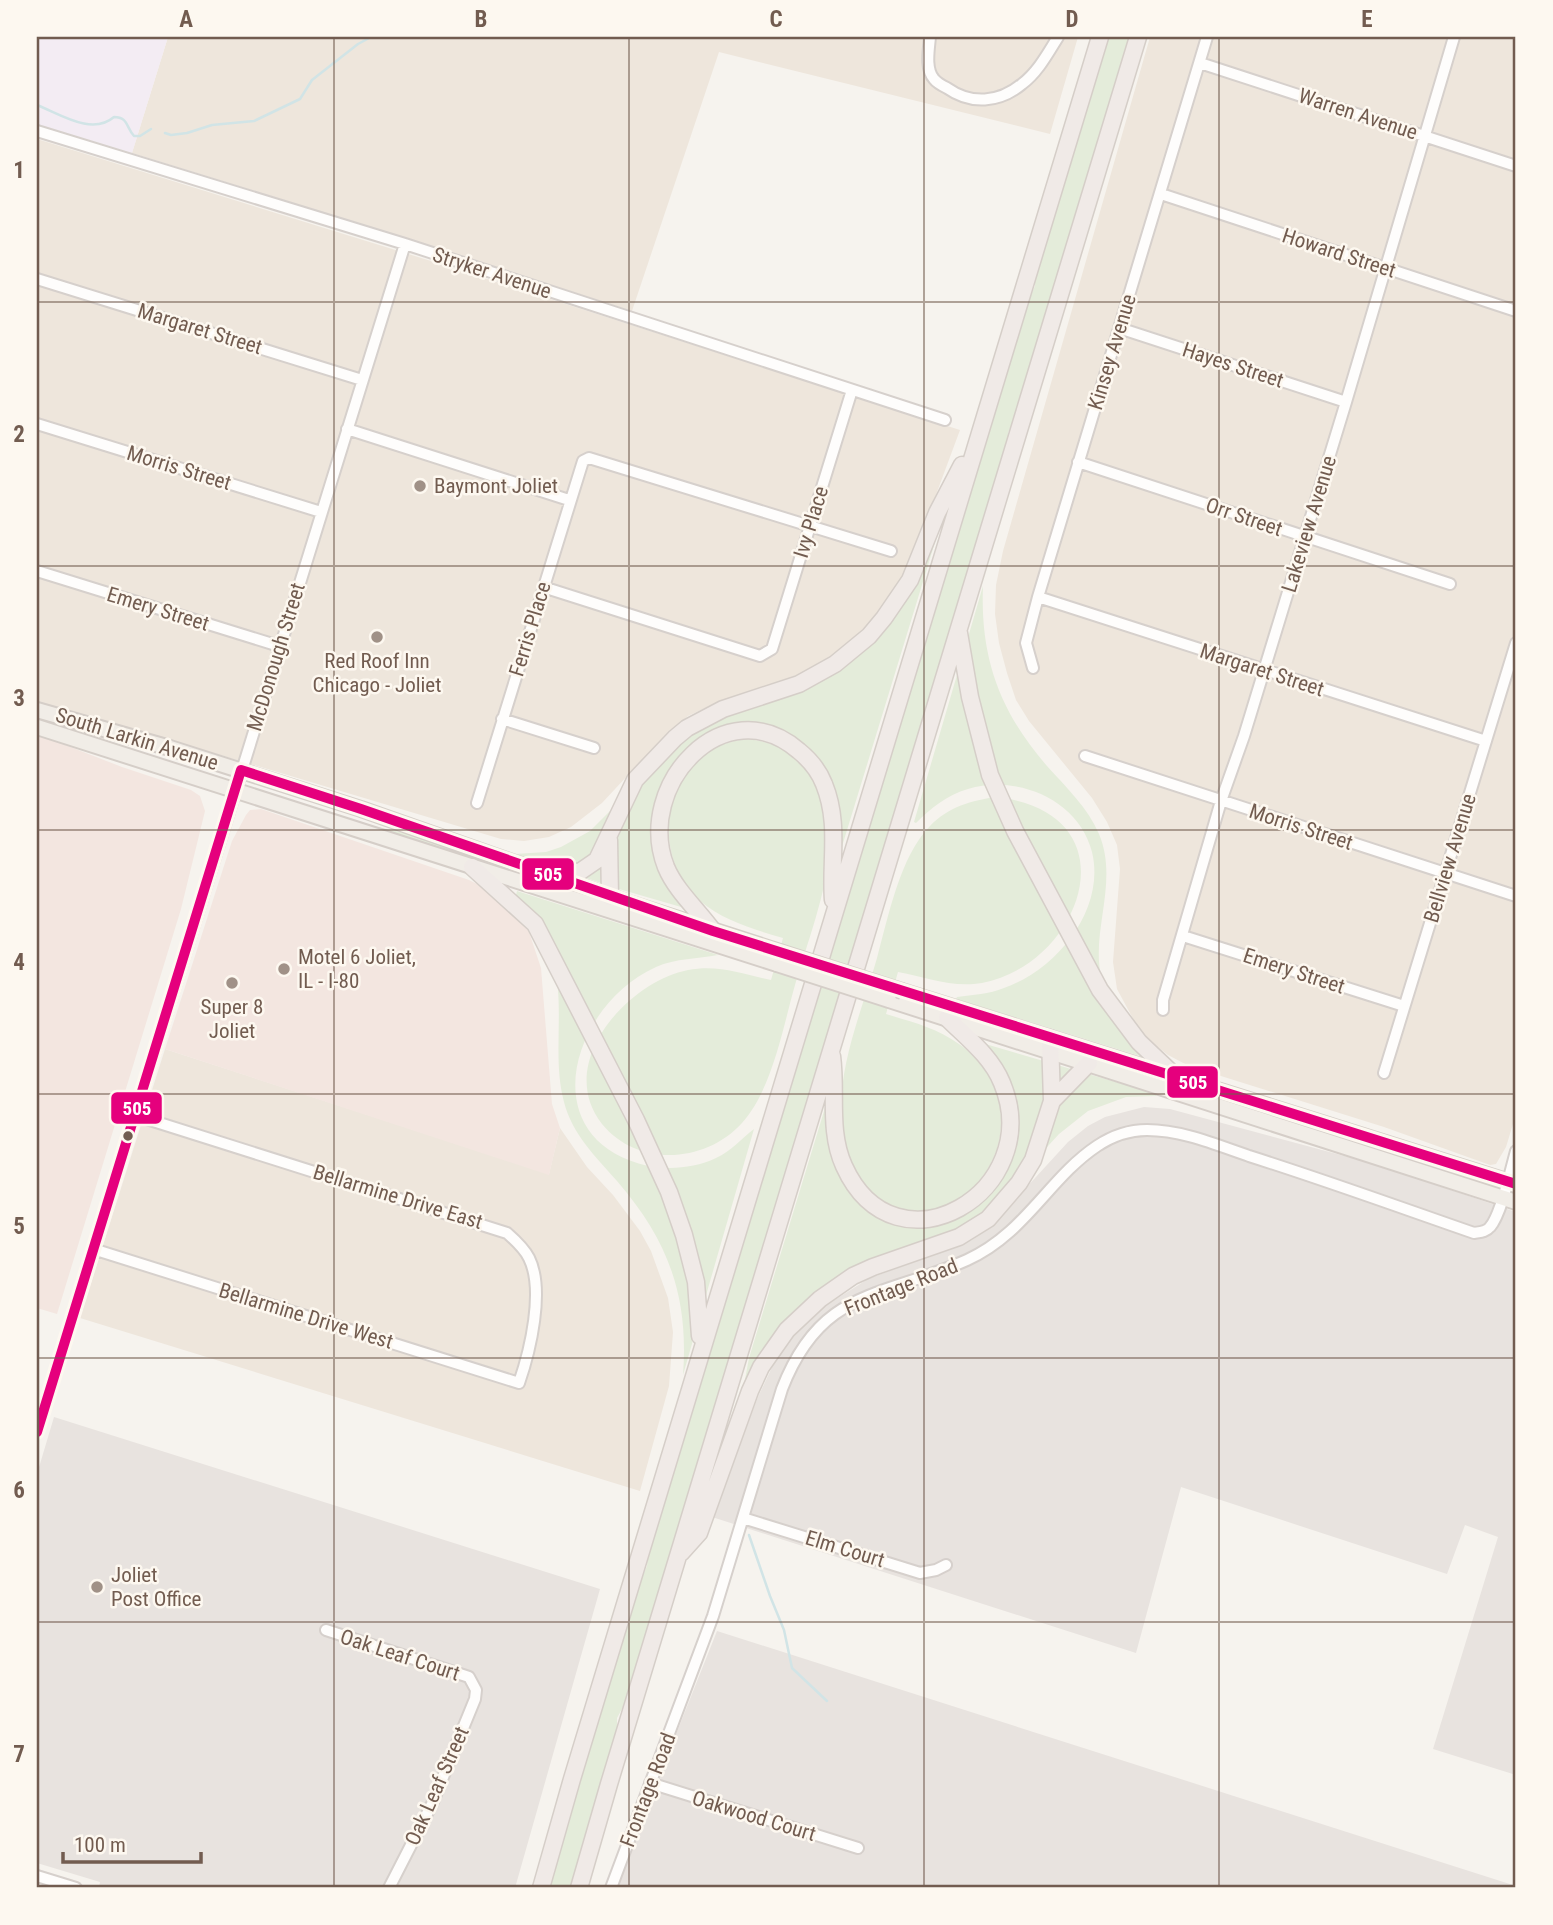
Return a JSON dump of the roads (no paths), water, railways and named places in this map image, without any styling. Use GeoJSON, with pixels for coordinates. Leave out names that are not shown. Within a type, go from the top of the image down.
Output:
{"type":"FeatureCollection","features":[{"type":"Feature","properties":{"kind":"highway"},"geometry":{"type":"LineString","coordinates":[[541,1888],[1100,37]]}},
{"type":"Feature","properties":{"kind":"highway"},"geometry":{"type":"LineString","coordinates":[[579,1888],[1138,37]]}},
{"type":"Feature","properties":{"kind":"highway"},"geometry":{"type":"LineString","coordinates":[[556,878],[580,871],[597,860],[635,780],[687,728],[723,709],[799,684],[835,664],[869,636],[910,580],[937,513],[980,432]]}},
{"type":"Feature","properties":{"kind":"highway"},"geometry":{"type":"LineString","coordinates":[[959,630],[970,697],[990,775],[1015,831],[1100,990],[1126,1028],[1177,1078]]}},
{"type":"Feature","properties":{"kind":"highway"},"geometry":{"type":"LineString","coordinates":[[713,931],[666,867],[659,831],[660,813],[673,777],[692,754],[717,738],[742,732],[767,734],[791,744],[815,767],[824,782],[831,802],[835,840],[833,914]]}},
{"type":"Feature","properties":{"kind":"highway"},"geometry":{"type":"LineString","coordinates":[[609,837],[610,897]]}},
{"type":"Feature","properties":{"kind":"highway"},"geometry":{"type":"LineString","coordinates":[[472,867],[536,924],[647,1144],[677,1212],[696,1282],[701,1327],[697,1365]]}},
{"type":"Feature","properties":{"kind":"highway"},"geometry":{"type":"LineString","coordinates":[[831,1050],[835,1077],[836,1147],[849,1175],[869,1200],[887,1212],[912,1219],[936,1219],[963,1208],[976,1199],[998,1170],[1010,1137],[1011,1116],[1001,1081],[991,1064],[947,1018]]}},
{"type":"Feature","properties":{"kind":"highway"},"geometry":{"type":"LineString","coordinates":[[677,1558],[699,1534],[750,1391],[772,1350],[787,1330],[820,1298],[853,1276],[873,1266],[959,1237],[988,1219],[1019,1183],[1033,1160],[1052,1101],[1050,1045]]}},
{"type":"Feature","properties":{"kind":"highway"},"geometry":{"type":"LineString","coordinates":[[1052,1101],[1089,1063]]}},
{"type":"Feature","properties":{"kind":"main road","name":"South Larkin Avenue"},"geometry":{"type":"LineString","coordinates":[[37,710],[361,809],[713,931],[889,1000],[947,1018],[1177,1078],[1512,1182]]}},
{"type":"Feature","properties":{"kind":"main road","name":"South Larkin Avenue"},"geometry":{"type":"LineString","coordinates":[[37,727],[472,867],[779,958],[902,991],[1050,1045],[1089,1063],[1509,1199]]}},
{"type":"Feature","properties":{"kind":"street"},"geometry":{"type":"LineString","coordinates":[[930,37],[929,67],[933,79],[960,97],[976,101],[1000,96],[1022,85],[1042,63],[1058,37]]}},
{"type":"Feature","properties":{"kind":"street","name":"Kinsey Avenue"},"geometry":{"type":"LineString","coordinates":[[1033,668],[1026,643],[1038,597],[1208,37]]}},
{"type":"Feature","properties":{"kind":"street","name":"Lakeview Avenue"},"geometry":{"type":"LineString","coordinates":[[1163,1010],[1163,1000],[1222,801],[1305,538],[1454,37]]}},
{"type":"Feature","properties":{"kind":"street","name":"Warren Avenue"},"geometry":{"type":"LineString","coordinates":[[1200,63],[1516,166]]}},
{"type":"Feature","properties":{"kind":"street","name":"Stryker Avenue"},"geometry":{"type":"LineString","coordinates":[[37,131],[405,244],[945,420]]}},
{"type":"Feature","properties":{"kind":"street","name":"Howard Street"},"geometry":{"type":"LineString","coordinates":[[1161,194],[1516,312]]}},
{"type":"Feature","properties":{"kind":"street","name":"McDonough Street"},"geometry":{"type":"LineString","coordinates":[[37,1432],[405,244]]}},
{"type":"Feature","properties":{"kind":"street","name":"Margaret Street"},"geometry":{"type":"LineString","coordinates":[[37,279],[362,380]]}},
{"type":"Feature","properties":{"kind":"street","name":"Hayes Street"},"geometry":{"type":"LineString","coordinates":[[1119,328],[1346,402]]}},
{"type":"Feature","properties":{"kind":"street","name":"Ivy Place"},"geometry":{"type":"LineString","coordinates":[[543,587],[760,656],[769,653],[852,390]]}},
{"type":"Feature","properties":{"kind":"street","name":"Morris Street"},"geometry":{"type":"LineString","coordinates":[[37,424],[321,512]]}},
{"type":"Feature","properties":{"kind":"street"},"geometry":{"type":"LineString","coordinates":[[347,429],[569,500]]}},
{"type":"Feature","properties":{"kind":"street","name":"Ferris Place"},"geometry":{"type":"LineString","coordinates":[[477,803],[580,466],[589,458],[809,527]]}},
{"type":"Feature","properties":{"kind":"street","name":"Orr Street"},"geometry":{"type":"LineString","coordinates":[[1078,462],[1450,584]]}},
{"type":"Feature","properties":{"kind":"street"},"geometry":{"type":"LineString","coordinates":[[809,527],[891,551]]}},
{"type":"Feature","properties":{"kind":"street","name":"Emery Street"},"geometry":{"type":"LineString","coordinates":[[37,571],[279,646]]}},
{"type":"Feature","properties":{"kind":"street","name":"Margaret Street"},"geometry":{"type":"LineString","coordinates":[[1038,597],[1486,741]]}},
{"type":"Feature","properties":{"kind":"street","name":"Bellview Avenue"},"geometry":{"type":"LineString","coordinates":[[1384,1073],[1516,643]]}},
{"type":"Feature","properties":{"kind":"street"},"geometry":{"type":"LineString","coordinates":[[502,719],[594,748]]}},
{"type":"Feature","properties":{"kind":"street","name":"Morris Street"},"geometry":{"type":"LineString","coordinates":[[1085,756],[1516,896]]}},
{"type":"Feature","properties":{"kind":"street","name":"Emery Street"},"geometry":{"type":"LineString","coordinates":[[1183,936],[1404,1006]]}},
{"type":"Feature","properties":{"kind":"street","name":"Bellarmine Drive East"},"geometry":{"type":"LineString","coordinates":[[134,1115],[507,1233],[530,1258],[535,1280],[532,1336],[519,1383]]}},
{"type":"Feature","properties":{"kind":"street","name":"Frontage Road"},"geometry":{"type":"LineString","coordinates":[[611,1888],[696,1664],[787,1377],[797,1354],[816,1329],[842,1308],[869,1294],[981,1254],[1008,1234],[1082,1158],[1113,1137],[1136,1131],[1171,1132],[1337,1184],[1474,1233],[1483,1232],[1490,1227],[1509,1199],[1516,1151]]}},
{"type":"Feature","properties":{"kind":"street","name":"Bellarmine Drive West"},"geometry":{"type":"LineString","coordinates":[[93,1249],[519,1383]]}},
{"type":"Feature","properties":{"kind":"street","name":"Elm Court"},"geometry":{"type":"LineString","coordinates":[[743,1518],[920,1573],[946,1565]]}},
{"type":"Feature","properties":{"kind":"street","name":"Oak Leaf Court"},"geometry":{"type":"LineString","coordinates":[[326,1630],[469,1677],[472,1682]]}},
{"type":"Feature","properties":{"kind":"street","name":"Oak Leaf Street"},"geometry":{"type":"LineString","coordinates":[[389,1888],[443,1778],[475,1699],[476,1690],[472,1682]]}},
{"type":"Feature","properties":{"kind":"street","name":"Oakwood Court"},"geometry":{"type":"LineString","coordinates":[[650,1783],[858,1849]]}},
{"type":"Feature","properties":{"kind":"street"},"geometry":{"type":"LineString","coordinates":[[37,1877],[76,1888]]}},
{"type":"Feature","properties":{"kind":"waterway"},"geometry":{"type":"LineString","coordinates":[[165,133],[187,133],[212,125],[254,121],[300,99],[312,80],[371,37]]}},
{"type":"Feature","properties":{"kind":"waterway"},"geometry":{"type":"LineString","coordinates":[[37,105],[86,124],[119,117],[134,136],[140,136],[151,129]]}},
{"type":"Feature","properties":{"kind":"waterway"},"geometry":{"type":"LineString","coordinates":[[749,1535],[784,1630],[792,1668],[827,1701]]}},
{"type":"Feature","properties":{"kind":"place","name":"Baymont Joliet"},"geometry":{"type":"Point","coordinates":[420,486]}},
{"type":"Feature","properties":{"kind":"place","name":"Red Roof Inn Chicago - Joliet"},"geometry":{"type":"Point","coordinates":[377,637]}},
{"type":"Feature","properties":{"kind":"place","name":"Motel 6 Joliet, IL - I-80"},"geometry":{"type":"Point","coordinates":[284,969]}},
{"type":"Feature","properties":{"kind":"place","name":"Super 8 Joliet"},"geometry":{"type":"Point","coordinates":[232,983]}},
{"type":"Feature","properties":{"kind":"place","name":"Joliet Post Office"},"geometry":{"type":"Point","coordinates":[97,1587]}}]}
